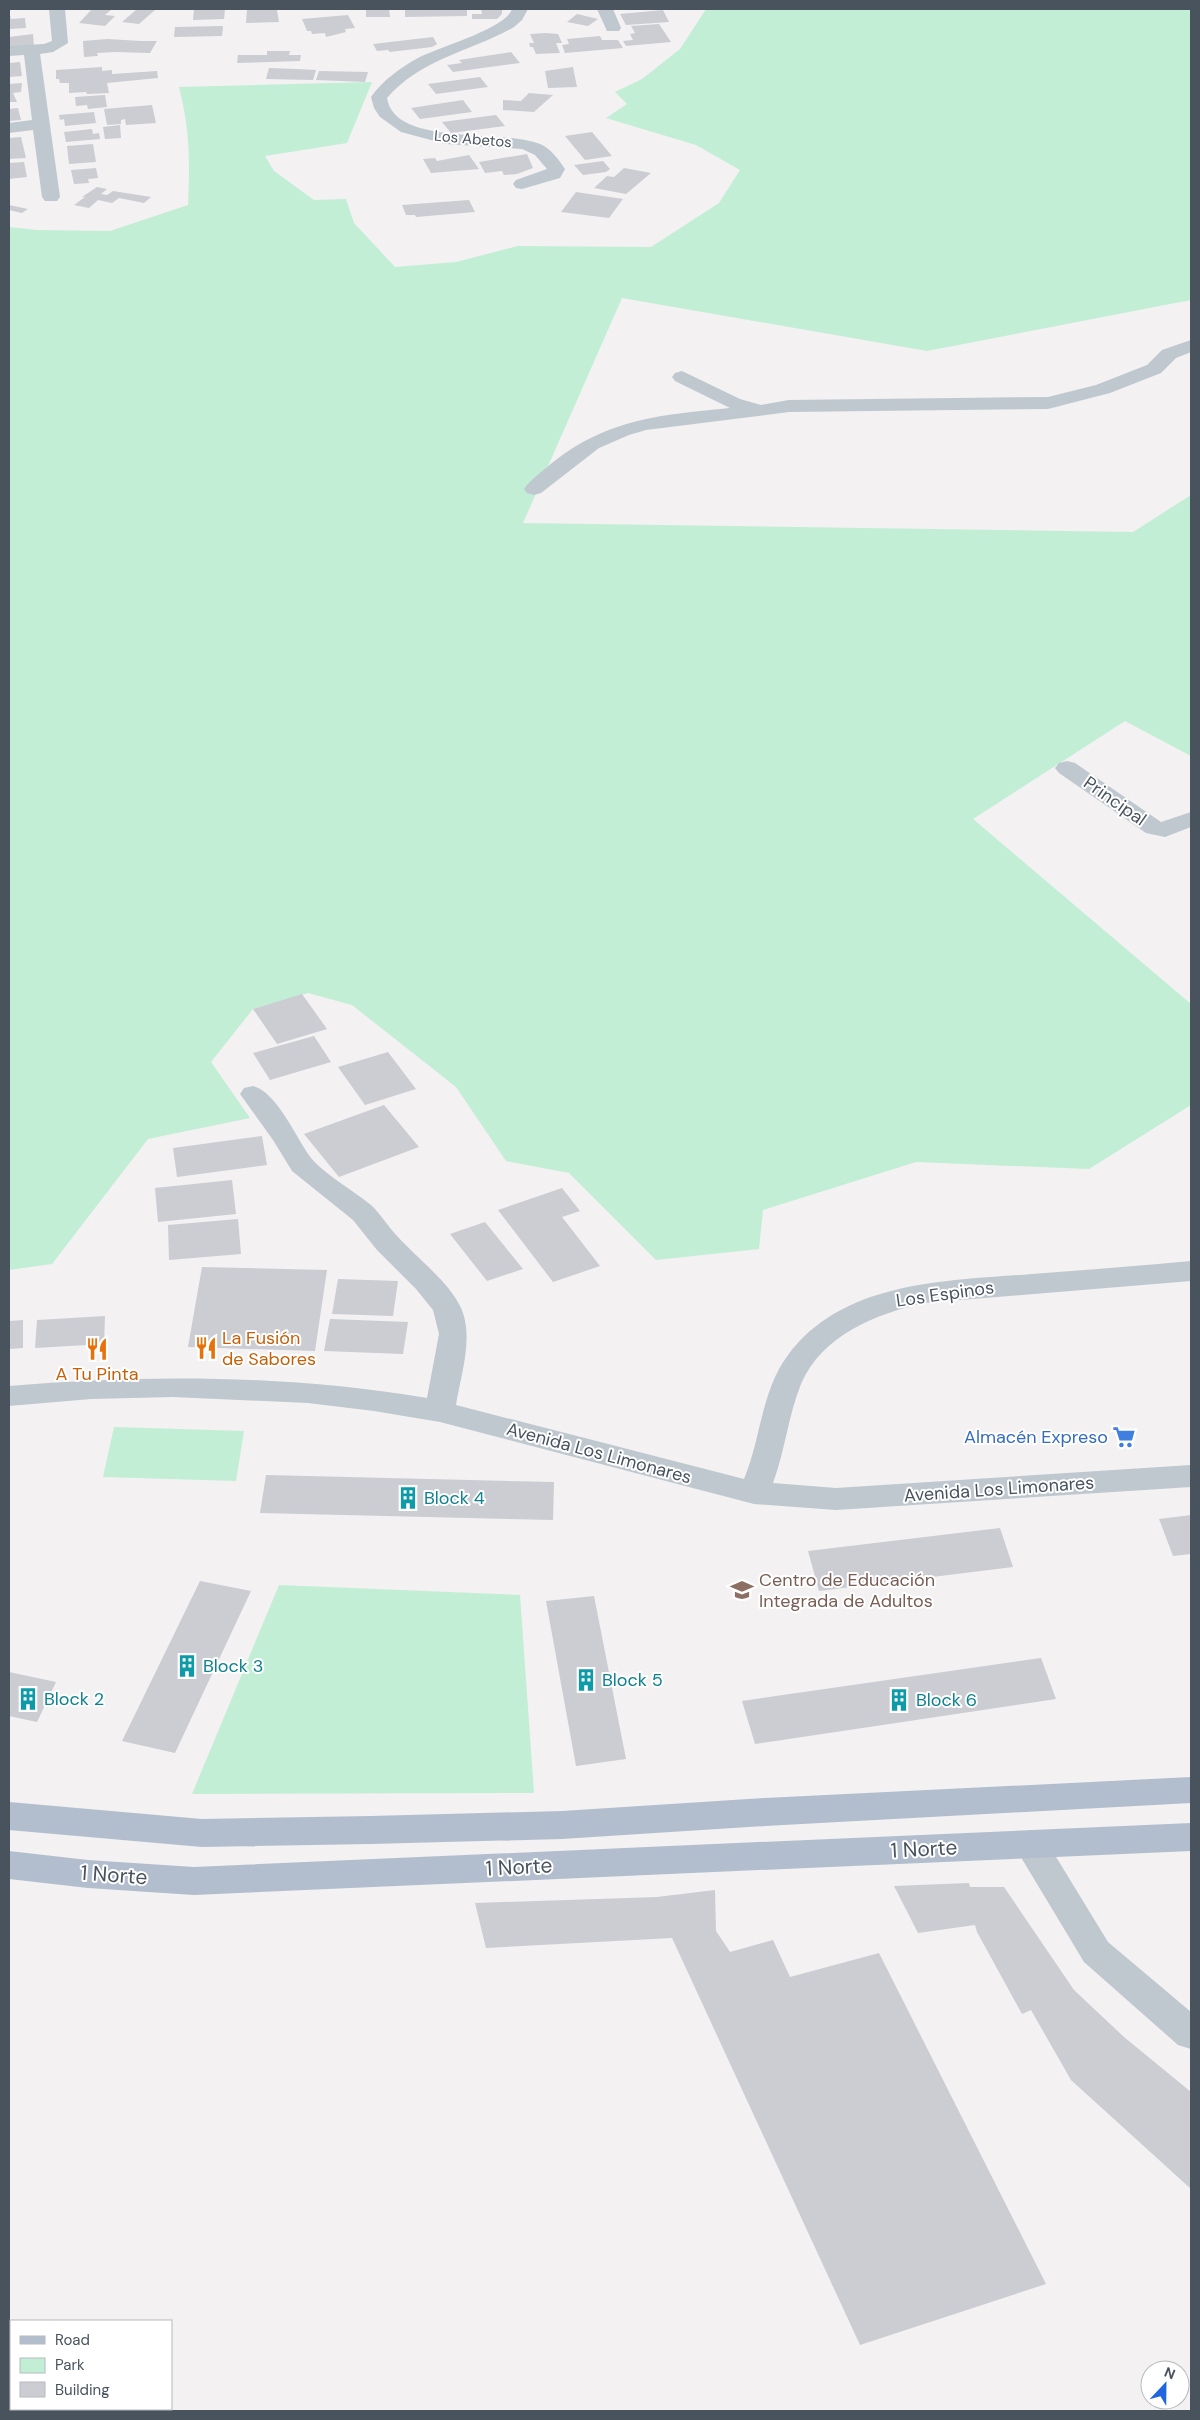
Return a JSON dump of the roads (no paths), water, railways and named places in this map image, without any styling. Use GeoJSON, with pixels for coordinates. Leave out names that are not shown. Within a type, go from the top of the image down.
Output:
{"type":"FeatureCollection","features":[{"type":"Feature","properties":{"kind":"main road"},"geometry":{"type":"LineString","coordinates":[[15,1817],[202,1833],[371,1830],[562,1825],[765,1812],[1015,1801],[1191,1790]]}},
{"type":"Feature","properties":{"kind":"main road","name":"1 Norte"},"geometry":{"type":"LineString","coordinates":[[9,1865],[88,1874],[194,1881],[388,1874],[1191,1837]]}},
{"type":"Feature","properties":{"kind":"street"},"geometry":{"type":"LineString","coordinates":[[9,51],[56,47],[60,43],[58,9]]}},
{"type":"Feature","properties":{"kind":"street","name":"Los Abetos"},"geometry":{"type":"LineString","coordinates":[[520,9],[516,18],[503,26],[440,53],[401,76],[387,87],[379,97],[380,107],[389,117],[404,127],[421,134],[440,138],[516,143],[539,150],[551,161],[556,169],[554,174],[522,184]]}},
{"type":"Feature","properties":{"kind":"street"},"geometry":{"type":"LineString","coordinates":[[604,9],[613,28]]}},
{"type":"Feature","properties":{"kind":"street"},"geometry":{"type":"LineString","coordinates":[[31,50],[51,198]]}},
{"type":"Feature","properties":{"kind":"street"},"geometry":{"type":"LineString","coordinates":[[9,128],[42,124]]}},
{"type":"Feature","properties":{"kind":"street"},"geometry":{"type":"LineString","coordinates":[[534,489],[566,462],[601,439],[646,424],[764,412],[789,406],[1048,403],[1103,389],[1154,369],[1169,354],[1191,346]]}},
{"type":"Feature","properties":{"kind":"street"},"geometry":{"type":"LineString","coordinates":[[682,377],[733,403],[764,412]]}},
{"type":"Feature","properties":{"kind":"street","name":"Principal"},"geometry":{"type":"LineString","coordinates":[[1067,768],[1154,828],[1165,830],[1191,818]]}},
{"type":"Feature","properties":{"kind":"street"},"geometry":{"type":"LineString","coordinates":[[253,1094],[284,1135],[302,1164],[364,1213],[387,1243],[426,1282],[446,1308],[454,1334],[440,1411]]}},
{"type":"Feature","properties":{"kind":"street","name":"Los Espinos"},"geometry":{"type":"LineString","coordinates":[[754,1492],[766,1462],[787,1383],[810,1348],[826,1332],[845,1319],[896,1298],[924,1293],[1191,1271]]}},
{"type":"Feature","properties":{"kind":"street","name":"Avenida Los Limonares"},"geometry":{"type":"LineString","coordinates":[[9,1396],[91,1389],[173,1387],[241,1388],[317,1394],[440,1411],[657,1469],[754,1492],[836,1499],[1191,1476]]}},
{"type":"Feature","properties":{"kind":"street"},"geometry":{"type":"LineString","coordinates":[[1030,1844],[1096,1952],[1191,2034]]}},
{"type":"Feature","properties":{"kind":"place","name":"La Fusión de Sabores"},"geometry":{"type":"Point","coordinates":[206,1348]}},
{"type":"Feature","properties":{"kind":"place","name":"A Tu Pinta"},"geometry":{"type":"Point","coordinates":[97,1349]}},
{"type":"Feature","properties":{"kind":"place","name":"Almacén Expreso"},"geometry":{"type":"Point","coordinates":[1124,1437]}},
{"type":"Feature","properties":{"kind":"place","name":"Block 4"},"geometry":{"type":"Point","coordinates":[408,1498]}},
{"type":"Feature","properties":{"kind":"place","name":"Centro de Educación Integrada de Adultos"},"geometry":{"type":"Point","coordinates":[742,1590]}},
{"type":"Feature","properties":{"kind":"place","name":"Block 3"},"geometry":{"type":"Point","coordinates":[187,1666]}},
{"type":"Feature","properties":{"kind":"place","name":"Block 5"},"geometry":{"type":"Point","coordinates":[586,1680]}},
{"type":"Feature","properties":{"kind":"place","name":"Block 2"},"geometry":{"type":"Point","coordinates":[28,1699]}},
{"type":"Feature","properties":{"kind":"place","name":"Block 6"},"geometry":{"type":"Point","coordinates":[899,1700]}}]}
